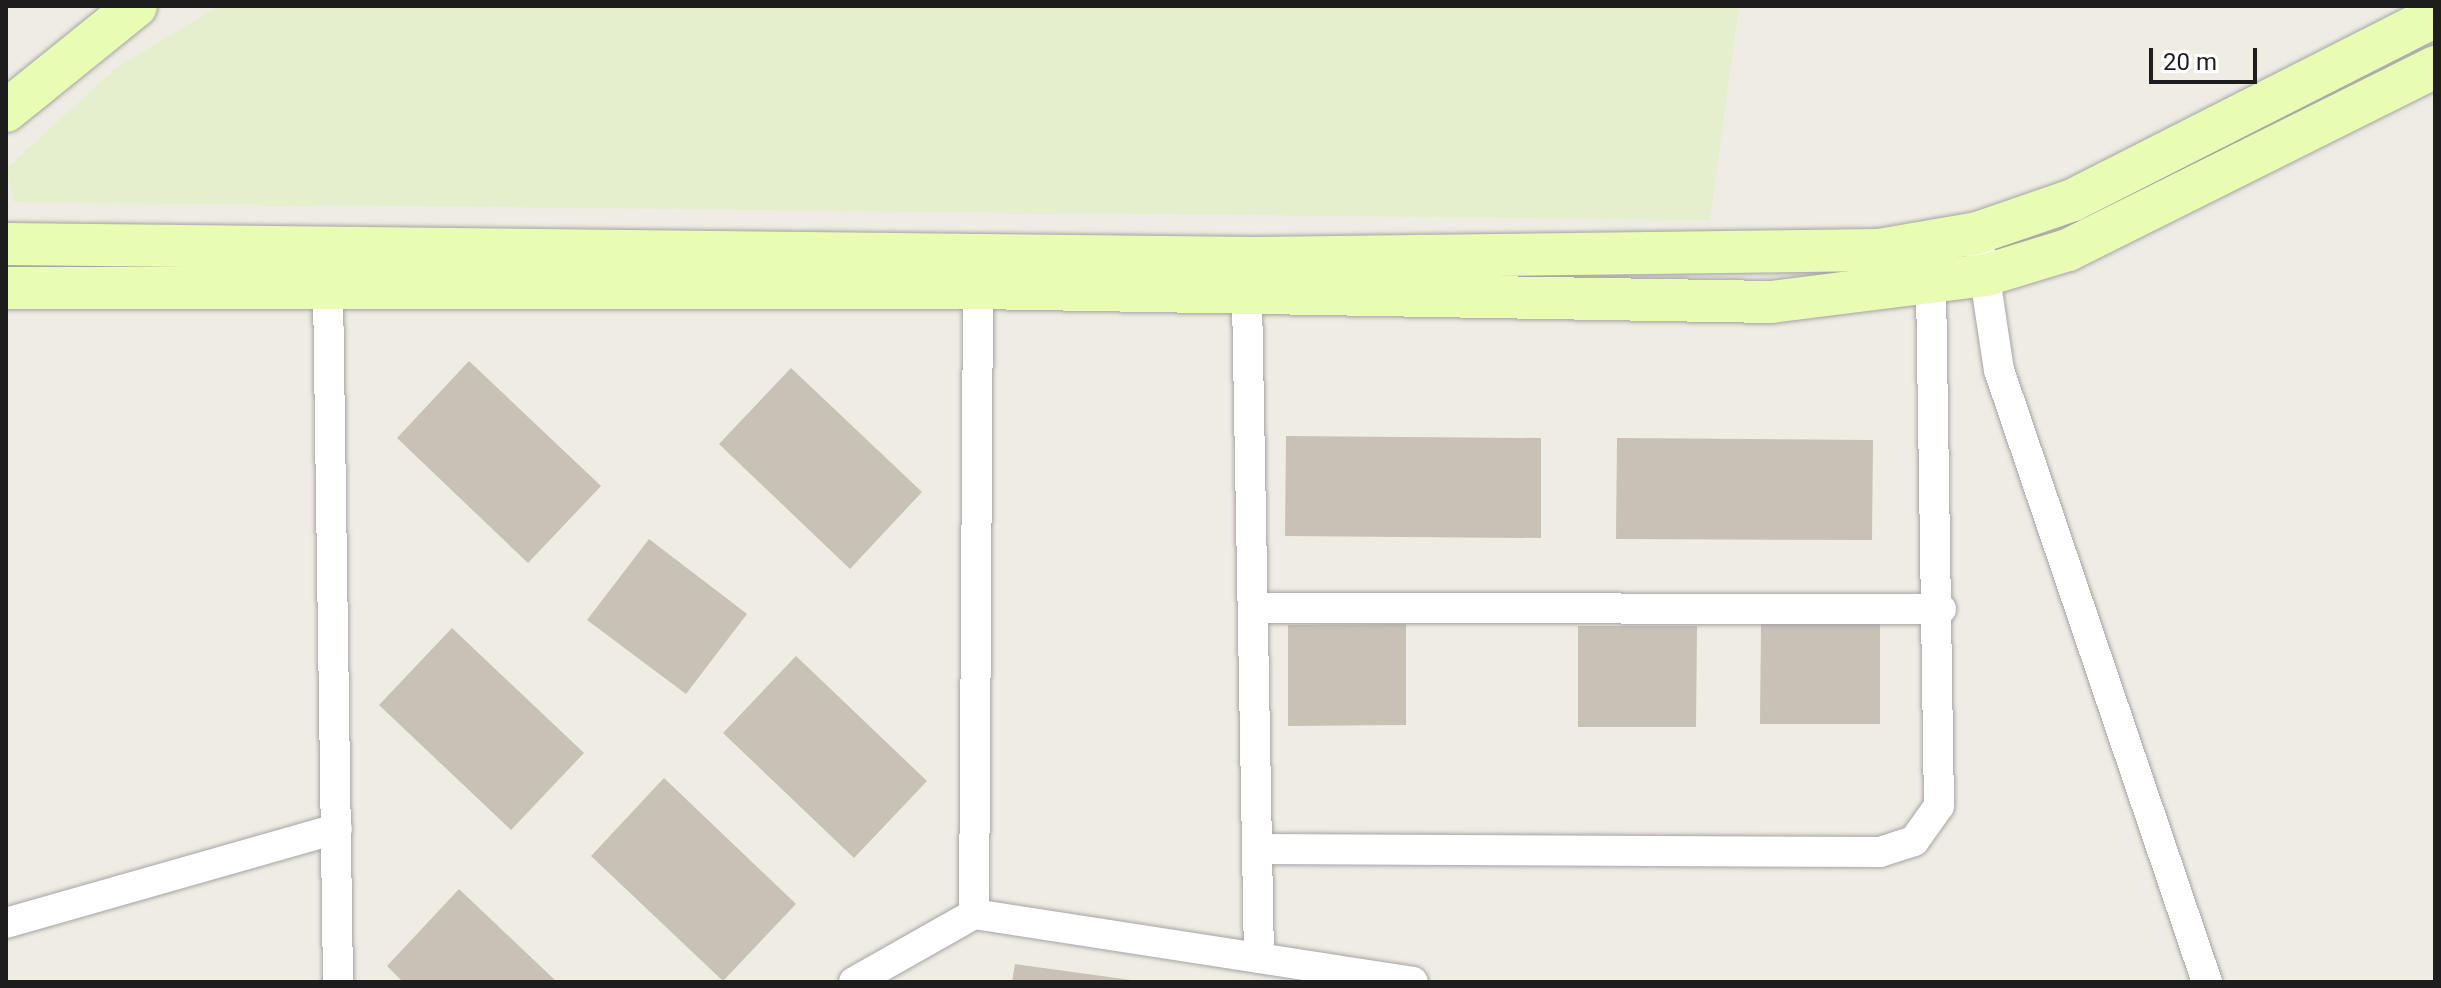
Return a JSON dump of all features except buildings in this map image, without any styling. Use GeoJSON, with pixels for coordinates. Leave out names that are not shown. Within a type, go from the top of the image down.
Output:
{"type":"FeatureCollection","features":[{"type":"Feature","properties":{"kind":"street"},"geometry":{"type":"LineString","coordinates":[[6,111],[136,6]]}},
{"type":"Feature","properties":{"kind":"street"},"geometry":{"type":"LineString","coordinates":[[6,244],[1255,258],[1830,252],[1977,233],[2073,200],[2435,16]]}},
{"type":"Feature","properties":{"kind":"street"},"geometry":{"type":"LineString","coordinates":[[6,288],[978,288],[1247,297],[1771,302],[1986,275],[2068,250],[2435,67]]}},
{"type":"Feature","properties":{"kind":"street"},"geometry":{"type":"LineString","coordinates":[[1977,233],[1999,370],[2207,982]]}},
{"type":"Feature","properties":{"kind":"street"},"geometry":{"type":"LineString","coordinates":[[1259,849],[1880,852],[1914,841],[1939,806],[1941,609],[1931,283]]}},
{"type":"Feature","properties":{"kind":"street"},"geometry":{"type":"LineString","coordinates":[[974,914],[978,288]]}},
{"type":"Feature","properties":{"kind":"street"},"geometry":{"type":"LineString","coordinates":[[328,290],[338,982]]}},
{"type":"Feature","properties":{"kind":"street"},"geometry":{"type":"LineString","coordinates":[[1247,297],[1258,608],[1259,958]]}},
{"type":"Feature","properties":{"kind":"street"},"geometry":{"type":"LineString","coordinates":[[1258,608],[1941,609]]}},
{"type":"Feature","properties":{"kind":"street"},"geometry":{"type":"LineString","coordinates":[[6,923],[337,829]]}},
{"type":"Feature","properties":{"kind":"street"},"geometry":{"type":"LineString","coordinates":[[854,982],[974,914],[1259,958],[1317,974],[1413,982]]}},
{"type":"Feature","properties":{"kind":"green space"},"geometry":{"type":"Polygon","coordinates":[[[219,6],[1739,6],[1710,220],[14,202],[6,169],[116,68],[219,6]]]}}]}
